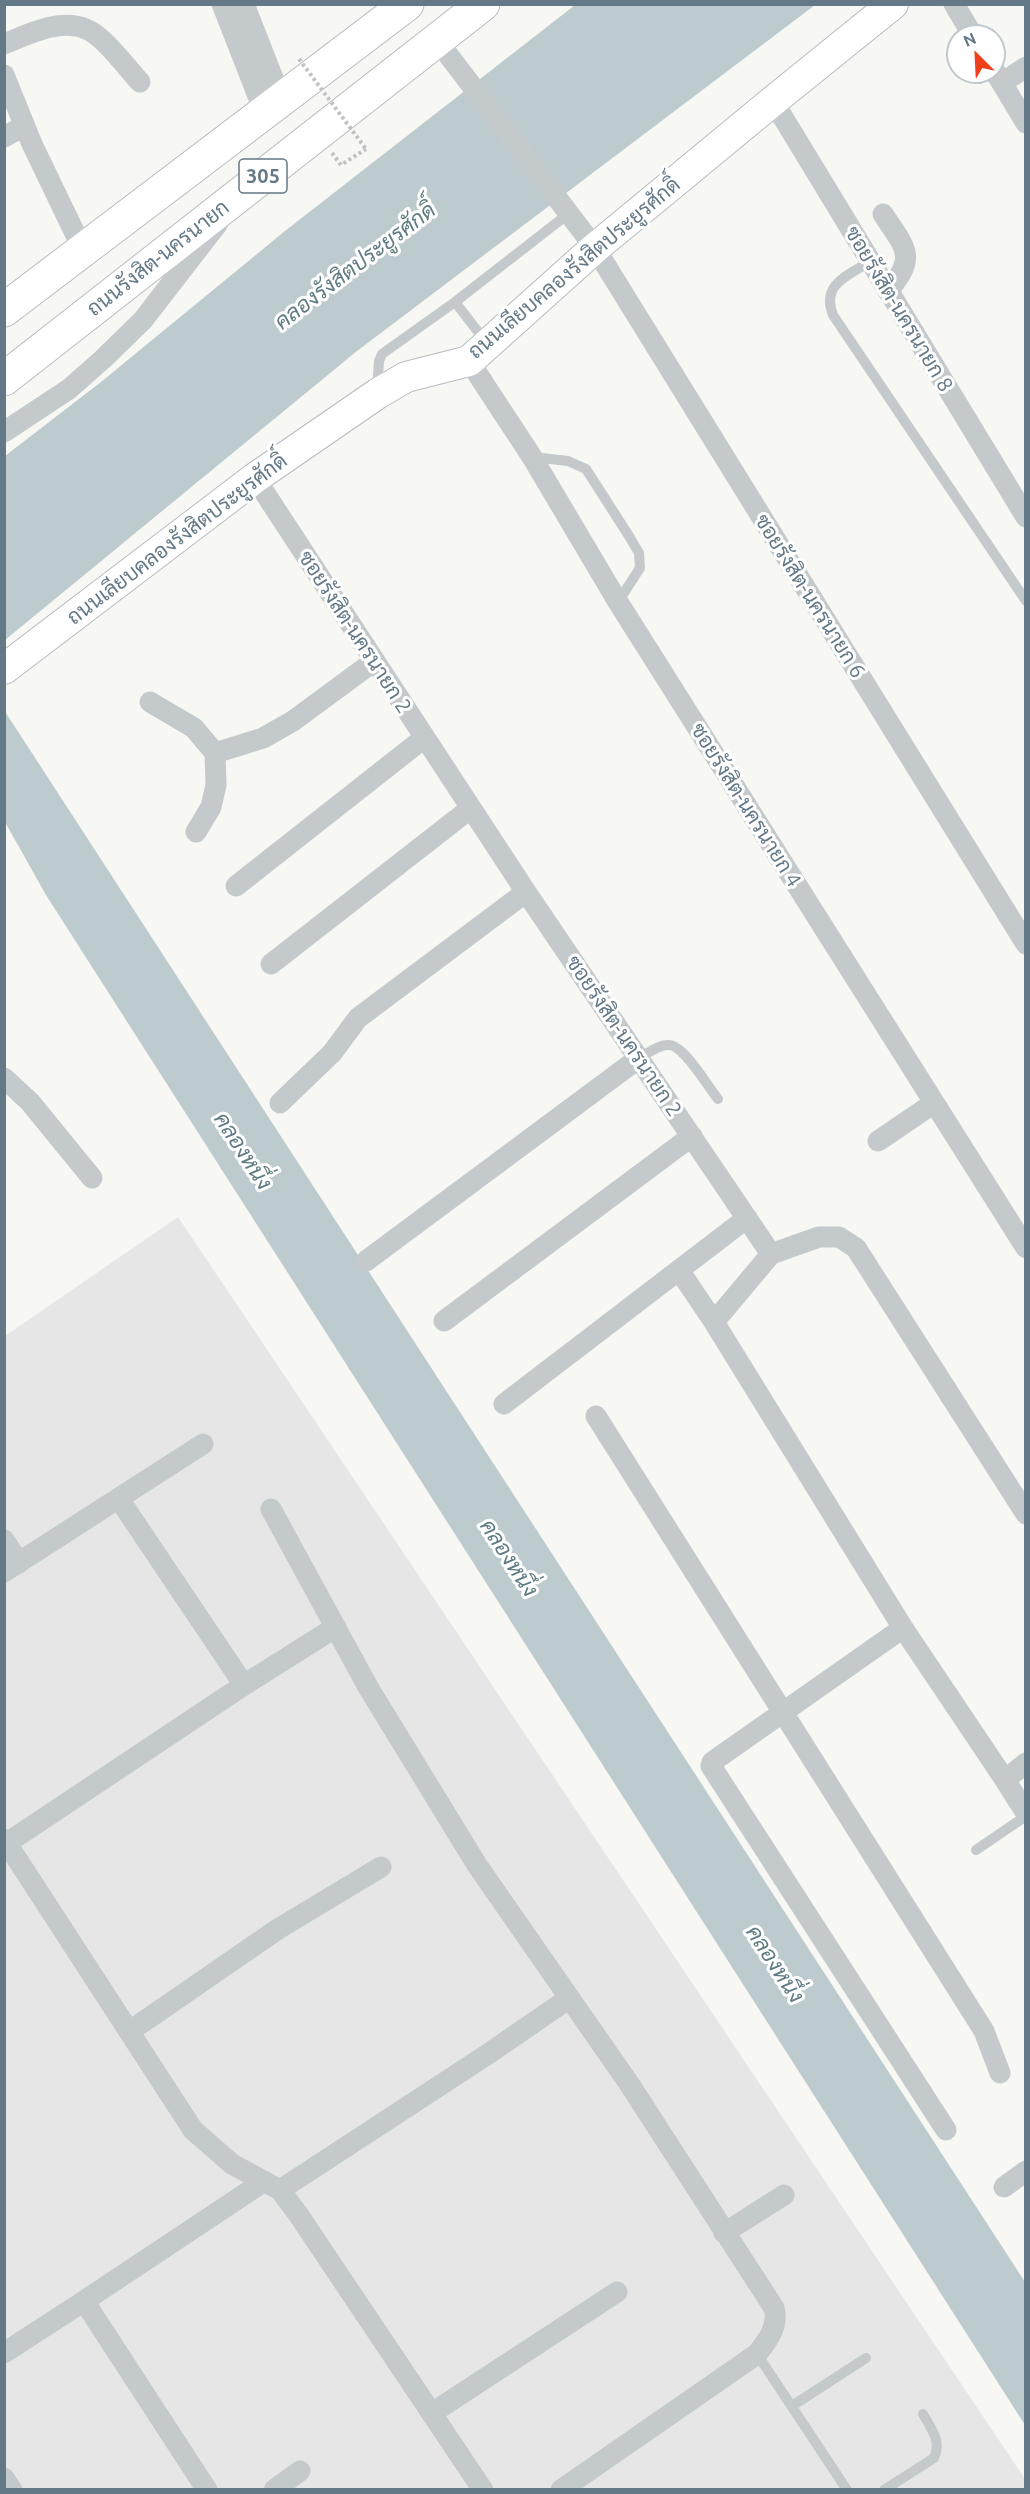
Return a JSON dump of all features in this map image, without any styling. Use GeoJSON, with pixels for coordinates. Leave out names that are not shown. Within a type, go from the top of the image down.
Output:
{"type":"FeatureCollection","features":[{"type":"Feature","properties":{"kind":"main road","name":"305"},"geometry":{"type":"LineString","coordinates":[[7,309],[407,4]]}},
{"type":"Feature","properties":{"kind":"main road","name":"ถนนรังสิต-นครนายก"},"geometry":{"type":"LineString","coordinates":[[4,379],[483,4]]}},
{"type":"Feature","properties":{"kind":"street"},"geometry":{"type":"LineString","coordinates":[[222,4],[273,108]]}},
{"type":"Feature","properties":{"kind":"street"},"geometry":{"type":"LineString","coordinates":[[244,4],[273,108]]}},
{"type":"Feature","properties":{"kind":"street","name":"ถนนเลียบคลองรังสิตประยูรศักดิ์"},"geometry":{"type":"LineString","coordinates":[[4,669],[255,478],[377,394],[406,377],[478,353],[595,248],[893,4]]}},
{"type":"Feature","properties":{"kind":"street"},"geometry":{"type":"LineString","coordinates":[[954,4],[966,24]]}},
{"type":"Feature","properties":{"kind":"street"},"geometry":{"type":"LineString","coordinates":[[4,44],[38,31],[66,25],[87,29],[101,39],[140,82]]}},
{"type":"Feature","properties":{"kind":"street","name":"ซอยรังสิต-นครนายก 6"},"geometry":{"type":"LineString","coordinates":[[438,40],[595,248],[1026,944]]}},
{"type":"Feature","properties":{"kind":"street"},"geometry":{"type":"LineString","coordinates":[[1006,74],[1026,67]]}},
{"type":"Feature","properties":{"kind":"street"},"geometry":{"type":"LineString","coordinates":[[4,75],[24,126],[83,250]]}},
{"type":"Feature","properties":{"kind":"street"},"geometry":{"type":"LineString","coordinates":[[1002,84],[1026,123]]}},
{"type":"Feature","properties":{"kind":"street","name":"ซอยรังสิต-นครนายก 8"},"geometry":{"type":"LineString","coordinates":[[773,100],[1026,517]]}},
{"type":"Feature","properties":{"kind":"street"},"geometry":{"type":"LineString","coordinates":[[4,137],[24,126]]}},
{"type":"Feature","properties":{"kind":"street"},"geometry":{"type":"LineString","coordinates":[[4,432],[69,389],[143,320],[245,190]]}},
{"type":"Feature","properties":{"kind":"street"},"geometry":{"type":"LineString","coordinates":[[883,214],[906,252],[907,263],[901,276],[888,291]]}},
{"type":"Feature","properties":{"kind":"street","name":"ซอยรังสิต-นครนายก 4"},"geometry":{"type":"LineString","coordinates":[[478,353],[532,457],[618,602],[1026,1248]]}},
{"type":"Feature","properties":{"kind":"street","name":"ซอยรังสิต-นครนายก 2"},"geometry":{"type":"LineString","coordinates":[[255,478],[373,662],[771,1254]]}},
{"type":"Feature","properties":{"kind":"street"},"geometry":{"type":"LineString","coordinates":[[216,753],[263,738],[318,703],[373,662]]}},
{"type":"Feature","properties":{"kind":"street"},"geometry":{"type":"LineString","coordinates":[[150,702],[194,728],[216,753],[216,785],[211,807],[196,832]]}},
{"type":"Feature","properties":{"kind":"street"},"geometry":{"type":"LineString","coordinates":[[236,886],[424,738]]}},
{"type":"Feature","properties":{"kind":"street"},"geometry":{"type":"LineString","coordinates":[[271,964],[471,808]]}},
{"type":"Feature","properties":{"kind":"street"},"geometry":{"type":"LineString","coordinates":[[280,1103],[332,1053],[357,1018],[526,892]]}},
{"type":"Feature","properties":{"kind":"street"},"geometry":{"type":"LineString","coordinates":[[366,1261],[639,1058]]}},
{"type":"Feature","properties":{"kind":"street"},"geometry":{"type":"LineString","coordinates":[[4,1078],[30,1102],[92,1178]]}},
{"type":"Feature","properties":{"kind":"street"},"geometry":{"type":"LineString","coordinates":[[878,1141],[934,1103]]}},
{"type":"Feature","properties":{"kind":"street"},"geometry":{"type":"LineString","coordinates":[[444,1321],[692,1136]]}},
{"type":"Feature","properties":{"kind":"street"},"geometry":{"type":"LineString","coordinates":[[504,1404],[747,1218]]}},
{"type":"Feature","properties":{"kind":"street"},"geometry":{"type":"LineString","coordinates":[[714,1322],[771,1254],[819,1237],[839,1237],[856,1248],[1026,1514]]}},
{"type":"Feature","properties":{"kind":"street"},"geometry":{"type":"LineString","coordinates":[[679,1270],[714,1322],[903,1628],[1026,1815]]}},
{"type":"Feature","properties":{"kind":"street"},"geometry":{"type":"LineString","coordinates":[[596,1416],[984,2031],[1000,2073]]}},
{"type":"Feature","properties":{"kind":"street"},"geometry":{"type":"LineString","coordinates":[[4,1540],[12,1568],[203,1444]]}},
{"type":"Feature","properties":{"kind":"street"},"geometry":{"type":"LineString","coordinates":[[119,1499],[244,1685]]}},
{"type":"Feature","properties":{"kind":"street"},"geometry":{"type":"LineString","coordinates":[[271,1509],[368,1687],[477,1865],[630,2085],[774,2308],[777,2317],[768,2341],[757,2354],[561,2490]]}},
{"type":"Feature","properties":{"kind":"street"},"geometry":{"type":"LineString","coordinates":[[336,1627],[5,1842],[193,2130],[232,2164],[272,2186],[298,2214],[483,2490]]}},
{"type":"Feature","properties":{"kind":"street"},"geometry":{"type":"LineString","coordinates":[[903,1628],[712,1762],[711,1770],[946,2130]]}},
{"type":"Feature","properties":{"kind":"street"},"geometry":{"type":"LineString","coordinates":[[1005,1780],[1026,1763]]}},
{"type":"Feature","properties":{"kind":"street"},"geometry":{"type":"LineString","coordinates":[[130,2031],[278,1929],[381,1867]]}},
{"type":"Feature","properties":{"kind":"street"},"geometry":{"type":"LineString","coordinates":[[4,2353],[84,2301],[488,2054],[568,1999]]}},
{"type":"Feature","properties":{"kind":"street"},"geometry":{"type":"LineString","coordinates":[[1004,2187],[1026,2171]]}},
{"type":"Feature","properties":{"kind":"street"},"geometry":{"type":"LineString","coordinates":[[724,2233],[784,2195]]}},
{"type":"Feature","properties":{"kind":"street"},"geometry":{"type":"LineString","coordinates":[[432,2413],[617,2292]]}},
{"type":"Feature","properties":{"kind":"street"},"geometry":{"type":"LineString","coordinates":[[84,2301],[207,2490]]}},
{"type":"Feature","properties":{"kind":"street"},"geometry":{"type":"LineString","coordinates":[[274,2490],[300,2471]]}},
{"type":"Feature","properties":{"kind":"street"},"geometry":{"type":"LineString","coordinates":[[4,2478],[12,2490]]}},
{"type":"Feature","properties":{"kind":"lane"},"geometry":{"type":"LineString","coordinates":[[377,394],[379,361],[382,354],[455,302],[563,208]]}},
{"type":"Feature","properties":{"kind":"lane"},"geometry":{"type":"LineString","coordinates":[[870,261],[839,281],[829,293],[833,315],[1026,602]]}},
{"type":"Feature","properties":{"kind":"lane"},"geometry":{"type":"LineString","coordinates":[[455,302],[478,353]]}},
{"type":"Feature","properties":{"kind":"lane"},"geometry":{"type":"LineString","coordinates":[[532,457],[568,461],[586,469],[629,536],[639,553],[640,568],[618,602]]}},
{"type":"Feature","properties":{"kind":"lane"},"geometry":{"type":"LineString","coordinates":[[639,1058],[669,1044],[681,1050],[718,1100]]}},
{"type":"Feature","properties":{"kind":"lane"},"geometry":{"type":"LineString","coordinates":[[976,1850],[1026,1815]]}},
{"type":"Feature","properties":{"kind":"lane"},"geometry":{"type":"LineString","coordinates":[[757,2354],[847,2490]]}},
{"type":"Feature","properties":{"kind":"lane"},"geometry":{"type":"LineString","coordinates":[[792,2406],[866,2358]]}},
{"type":"Feature","properties":{"kind":"lane"},"geometry":{"type":"LineString","coordinates":[[884,2490],[934,2458],[938,2450],[937,2440],[923,2414]]}},
{"type":"Feature","properties":{"kind":"path"},"geometry":{"type":"LineString","coordinates":[[299,59],[366,149],[341,165],[318,133]]}},
{"type":"Feature","properties":{"kind":"shaded area"},"geometry":{"type":"Polygon","coordinates":[[[178,1217],[1025,2479],[1025,2489],[5,2490],[5,1336],[178,1217]]]}},
{"type":"Feature","properties":{"kind":"water","name":"คลองรังสิตประยูรศักดิ์"},"geometry":{"type":"Polygon","coordinates":[[[575,5],[815,5],[357,351],[5,640],[5,456],[101,382],[285,231],[575,5]]]}},
{"type":"Feature","properties":{"kind":"water","name":"คลองหนึ่ง"},"geometry":{"type":"Polygon","coordinates":[[[4,710],[1025,2282],[1025,2425],[46,895],[5,822],[4,710]]]}}]}
